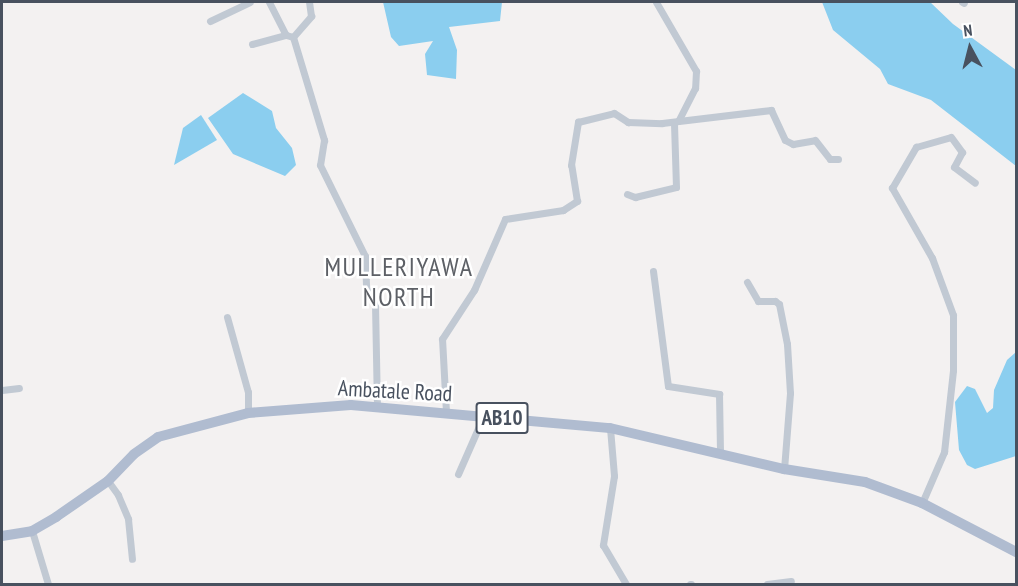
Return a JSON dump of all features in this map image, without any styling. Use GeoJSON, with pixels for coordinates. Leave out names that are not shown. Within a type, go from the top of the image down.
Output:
{"type":"FeatureCollection","features":[{"type":"Feature","properties":{"kind":"main road","name":"Ambatale Road"},"geometry":{"type":"LineString","coordinates":[[2,536],[32,531],[108,481],[158,437],[248,412],[377,405],[610,428],[784,469],[865,482],[922,502],[1017,552]]}},
{"type":"Feature","properties":{"kind":"street"},"geometry":{"type":"LineString","coordinates":[[210,21],[250,2]]}},
{"type":"Feature","properties":{"kind":"street"},"geometry":{"type":"LineString","coordinates":[[269,2],[290,36],[324,140],[320,165],[365,256],[366,288],[375,304],[377,405]]}},
{"type":"Feature","properties":{"kind":"street"},"geometry":{"type":"LineString","coordinates":[[252,44],[290,36],[311,16],[309,2]]}},
{"type":"Feature","properties":{"kind":"street"},"geometry":{"type":"LineString","coordinates":[[627,194],[635,197],[675,187],[676,122],[695,88],[696,71],[656,2]]}},
{"type":"Feature","properties":{"kind":"street"},"geometry":{"type":"LineString","coordinates":[[446,412],[442,339],[474,290],[505,219],[563,210],[577,201],[571,165],[578,122],[614,113],[628,122],[676,122],[771,110],[785,140],[793,144],[815,140],[830,159],[838,159]]}},
{"type":"Feature","properties":{"kind":"street"},"geometry":{"type":"LineString","coordinates":[[922,502],[944,452],[953,370],[953,315],[932,258],[892,188],[916,147],[951,137],[962,152],[954,167],[975,183]]}},
{"type":"Feature","properties":{"kind":"street"},"geometry":{"type":"LineString","coordinates":[[653,271],[668,386],[719,394],[720,454]]}},
{"type":"Feature","properties":{"kind":"street"},"geometry":{"type":"LineString","coordinates":[[747,282],[758,301],[775,301],[778,304],[787,344],[790,393],[784,469]]}},
{"type":"Feature","properties":{"kind":"street"},"geometry":{"type":"LineString","coordinates":[[227,317],[248,392],[248,412]]}},
{"type":"Feature","properties":{"kind":"street"},"geometry":{"type":"LineString","coordinates":[[2,390],[19,388]]}},
{"type":"Feature","properties":{"kind":"street"},"geometry":{"type":"LineString","coordinates":[[458,474],[483,417]]}},
{"type":"Feature","properties":{"kind":"street"},"geometry":{"type":"LineString","coordinates":[[610,428],[614,476],[603,545],[626,585]]}},
{"type":"Feature","properties":{"kind":"street"},"geometry":{"type":"LineString","coordinates":[[108,481],[125,510],[132,559]]}},
{"type":"Feature","properties":{"kind":"street"},"geometry":{"type":"LineString","coordinates":[[32,531],[48,585]]}},
{"type":"Feature","properties":{"kind":"street"},"geometry":{"type":"LineString","coordinates":[[767,585],[791,581]]}},
{"type":"Feature","properties":{"kind":"water"},"geometry":{"type":"Polygon","coordinates":[[[383,2],[502,2],[500,21],[449,27],[457,50],[456,79],[427,75],[425,54],[433,41],[399,46],[391,37],[383,2]]]}},
{"type":"Feature","properties":{"kind":"water"},"geometry":{"type":"Polygon","coordinates":[[[822,2],[930,2],[953,24],[1016,70],[1016,166],[931,100],[888,84],[880,69],[833,30],[822,2]]]}},
{"type":"Feature","properties":{"kind":"water"},"geometry":{"type":"Polygon","coordinates":[[[243,93],[272,111],[276,128],[292,148],[296,165],[285,176],[233,154],[208,118],[243,93]]]}},
{"type":"Feature","properties":{"kind":"water"},"geometry":{"type":"Polygon","coordinates":[[[201,115],[217,140],[174,165],[183,128],[201,115]]]}},
{"type":"Feature","properties":{"kind":"water"},"geometry":{"type":"Polygon","coordinates":[[[1016,352],[1016,456],[975,469],[967,465],[959,450],[955,402],[967,386],[975,389],[987,413],[993,408],[994,390],[1007,360],[1016,352]]]}},
{"type":"Feature","properties":{"kind":"district","name":"MULLERIYAWA NORTH"},"geometry":{"type":"Point","coordinates":[399,282]}}]}
